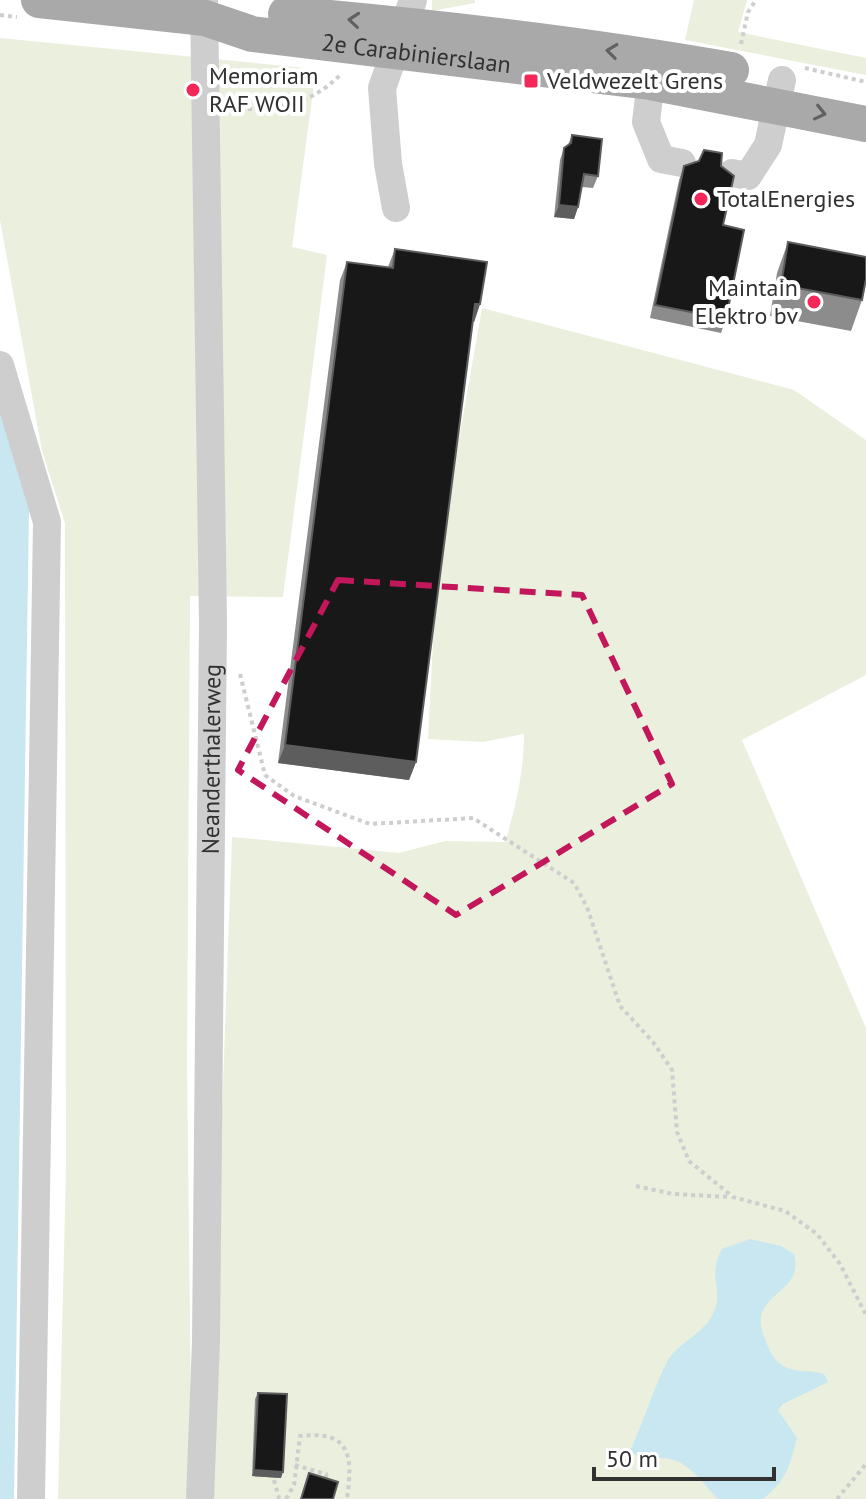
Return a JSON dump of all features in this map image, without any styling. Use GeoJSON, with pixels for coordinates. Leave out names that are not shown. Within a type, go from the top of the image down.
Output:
{"type":"FeatureCollection","features":[{"type":"Feature","properties":{"kind":"main road","name":"2e Carabinierslaan"},"geometry":{"type":"LineString","coordinates":[[39,0],[90,6],[253,12],[404,25],[779,92],[866,99]]}},
{"type":"Feature","properties":{"kind":"main road","name":"2e Carabinierslaan"},"geometry":{"type":"LineString","coordinates":[[779,92],[866,124]]}},
{"type":"Feature","properties":{"kind":"street","name":"Neanderthalerweg"},"geometry":{"type":"LineString","coordinates":[[200,1499],[206,1341],[213,639],[205,9]]}},
{"type":"Feature","properties":{"kind":"street"},"geometry":{"type":"LineString","coordinates":[[396,208],[388,164],[382,88],[404,25]]}},
{"type":"Feature","properties":{"kind":"street"},"geometry":{"type":"LineString","coordinates":[[652,69],[646,122],[661,159],[682,163]]}},
{"type":"Feature","properties":{"kind":"street"},"geometry":{"type":"LineString","coordinates":[[732,173],[748,176],[768,145],[779,92]]}},
{"type":"Feature","properties":{"kind":"street"},"geometry":{"type":"LineString","coordinates":[[0,365],[47,522],[31,1499]]}},
{"type":"Feature","properties":{"kind":"path"},"geometry":{"type":"LineString","coordinates":[[740,54],[748,12],[756,0]]}},
{"type":"Feature","properties":{"kind":"path"},"geometry":{"type":"LineString","coordinates":[[206,106],[250,110],[291,105],[329,86],[349,66]]}},
{"type":"Feature","properties":{"kind":"path"},"geometry":{"type":"LineString","coordinates":[[239,668],[265,775],[294,796],[370,824],[473,818],[574,883],[587,907],[620,1006],[653,1042],[672,1070],[677,1132],[689,1161],[733,1197]]}},
{"type":"Feature","properties":{"kind":"path"},"geometry":{"type":"LineString","coordinates":[[636,1186],[673,1194],[733,1197],[785,1211],[817,1234],[840,1264],[866,1315]]}},
{"type":"Feature","properties":{"kind":"path"},"geometry":{"type":"LineString","coordinates":[[274,1480],[279,1498],[285,1499],[294,1485],[300,1436],[332,1437],[346,1448],[352,1468],[347,1499]]}},
{"type":"Feature","properties":{"kind":"path"},"geometry":{"type":"LineString","coordinates":[[837,1499],[866,1464]]}},
{"type":"Feature","properties":{"kind":"path"},"geometry":{"type":"LineString","coordinates":[[295,1465],[326,1474],[326,1485]]}},
{"type":"Feature","properties":{"kind":"highlighted area"},"geometry":{"type":"Polygon","coordinates":[[[338,580],[582,595],[672,784],[456,915],[238,770],[338,580]]]}},
{"type":"Feature","properties":{"kind":"green space"},"geometry":{"type":"Polygon","coordinates":[[[432,0],[475,0],[475,3],[432,11],[432,0]]]}},
{"type":"Feature","properties":{"kind":"green space"},"geometry":{"type":"Polygon","coordinates":[[[694,0],[747,0],[738,32],[866,58],[866,75],[685,40],[694,0]]]}},
{"type":"Feature","properties":{"kind":"green space"},"geometry":{"type":"Polygon","coordinates":[[[0,38],[316,69],[292,247],[327,255],[283,597],[190,596],[187,1062],[192,1499],[58,1499],[66,1167],[65,523],[42,451],[0,220],[0,38]]]}},
{"type":"Feature","properties":{"kind":"green space"},"geometry":{"type":"Polygon","coordinates":[[[482,308],[794,390],[866,440],[866,675],[742,740],[866,1028],[866,1499],[212,1499],[212,1388],[232,837],[399,853],[445,841],[505,842],[516,802],[524,734],[483,742],[428,739],[437,565],[482,308]]]}},
{"type":"Feature","properties":{"kind":"water"},"geometry":{"type":"Polygon","coordinates":[[[0,409],[29,510],[14,1499],[0,1499],[0,409]]]}},
{"type":"Feature","properties":{"kind":"water"},"geometry":{"type":"Polygon","coordinates":[[[750,1239],[781,1246],[794,1254],[792,1278],[762,1312],[761,1324],[771,1354],[787,1368],[824,1374],[828,1382],[783,1404],[778,1410],[797,1438],[786,1472],[778,1485],[763,1499],[718,1499],[681,1463],[641,1457],[630,1451],[666,1364],[705,1326],[715,1309],[715,1275],[722,1249],[750,1239]]]}},
{"type":"Feature","properties":{"kind":"building"},"geometry":{"type":"Polygon","coordinates":[[[572,135],[602,139],[598,176],[584,174],[578,207],[559,205],[564,148],[571,143],[572,135]]]}},
{"type":"Feature","properties":{"kind":"building"},"geometry":{"type":"Polygon","coordinates":[[[704,150],[722,153],[721,166],[734,176],[723,225],[744,230],[726,319],[655,305],[684,166],[699,161],[704,150]]]}},
{"type":"Feature","properties":{"kind":"building"},"geometry":{"type":"Polygon","coordinates":[[[788,242],[866,257],[862,300],[781,285],[788,242]]]}},
{"type":"Feature","properties":{"kind":"building"},"geometry":{"type":"Polygon","coordinates":[[[395,249],[487,262],[480,304],[475,304],[416,762],[285,745],[347,262],[393,268],[395,249]]]}},
{"type":"Feature","properties":{"kind":"building"},"geometry":{"type":"Polygon","coordinates":[[[258,1393],[287,1394],[283,1472],[254,1470],[258,1393]]]}},
{"type":"Feature","properties":{"kind":"building"},"geometry":{"type":"Polygon","coordinates":[[[309,1473],[338,1482],[333,1499],[301,1499],[309,1473]]]}},
{"type":"Feature","properties":{"kind":"place","name":"Veldwezelt Grens"},"geometry":{"type":"Point","coordinates":[531,81]}},
{"type":"Feature","properties":{"kind":"place","name":"Memoriam RAF WOII"},"geometry":{"type":"Point","coordinates":[193,90]}},
{"type":"Feature","properties":{"kind":"place","name":"TotalEnergies"},"geometry":{"type":"Point","coordinates":[701,199]}},
{"type":"Feature","properties":{"kind":"place","name":"Maintain Elektro bv"},"geometry":{"type":"Point","coordinates":[814,302]}}]}
